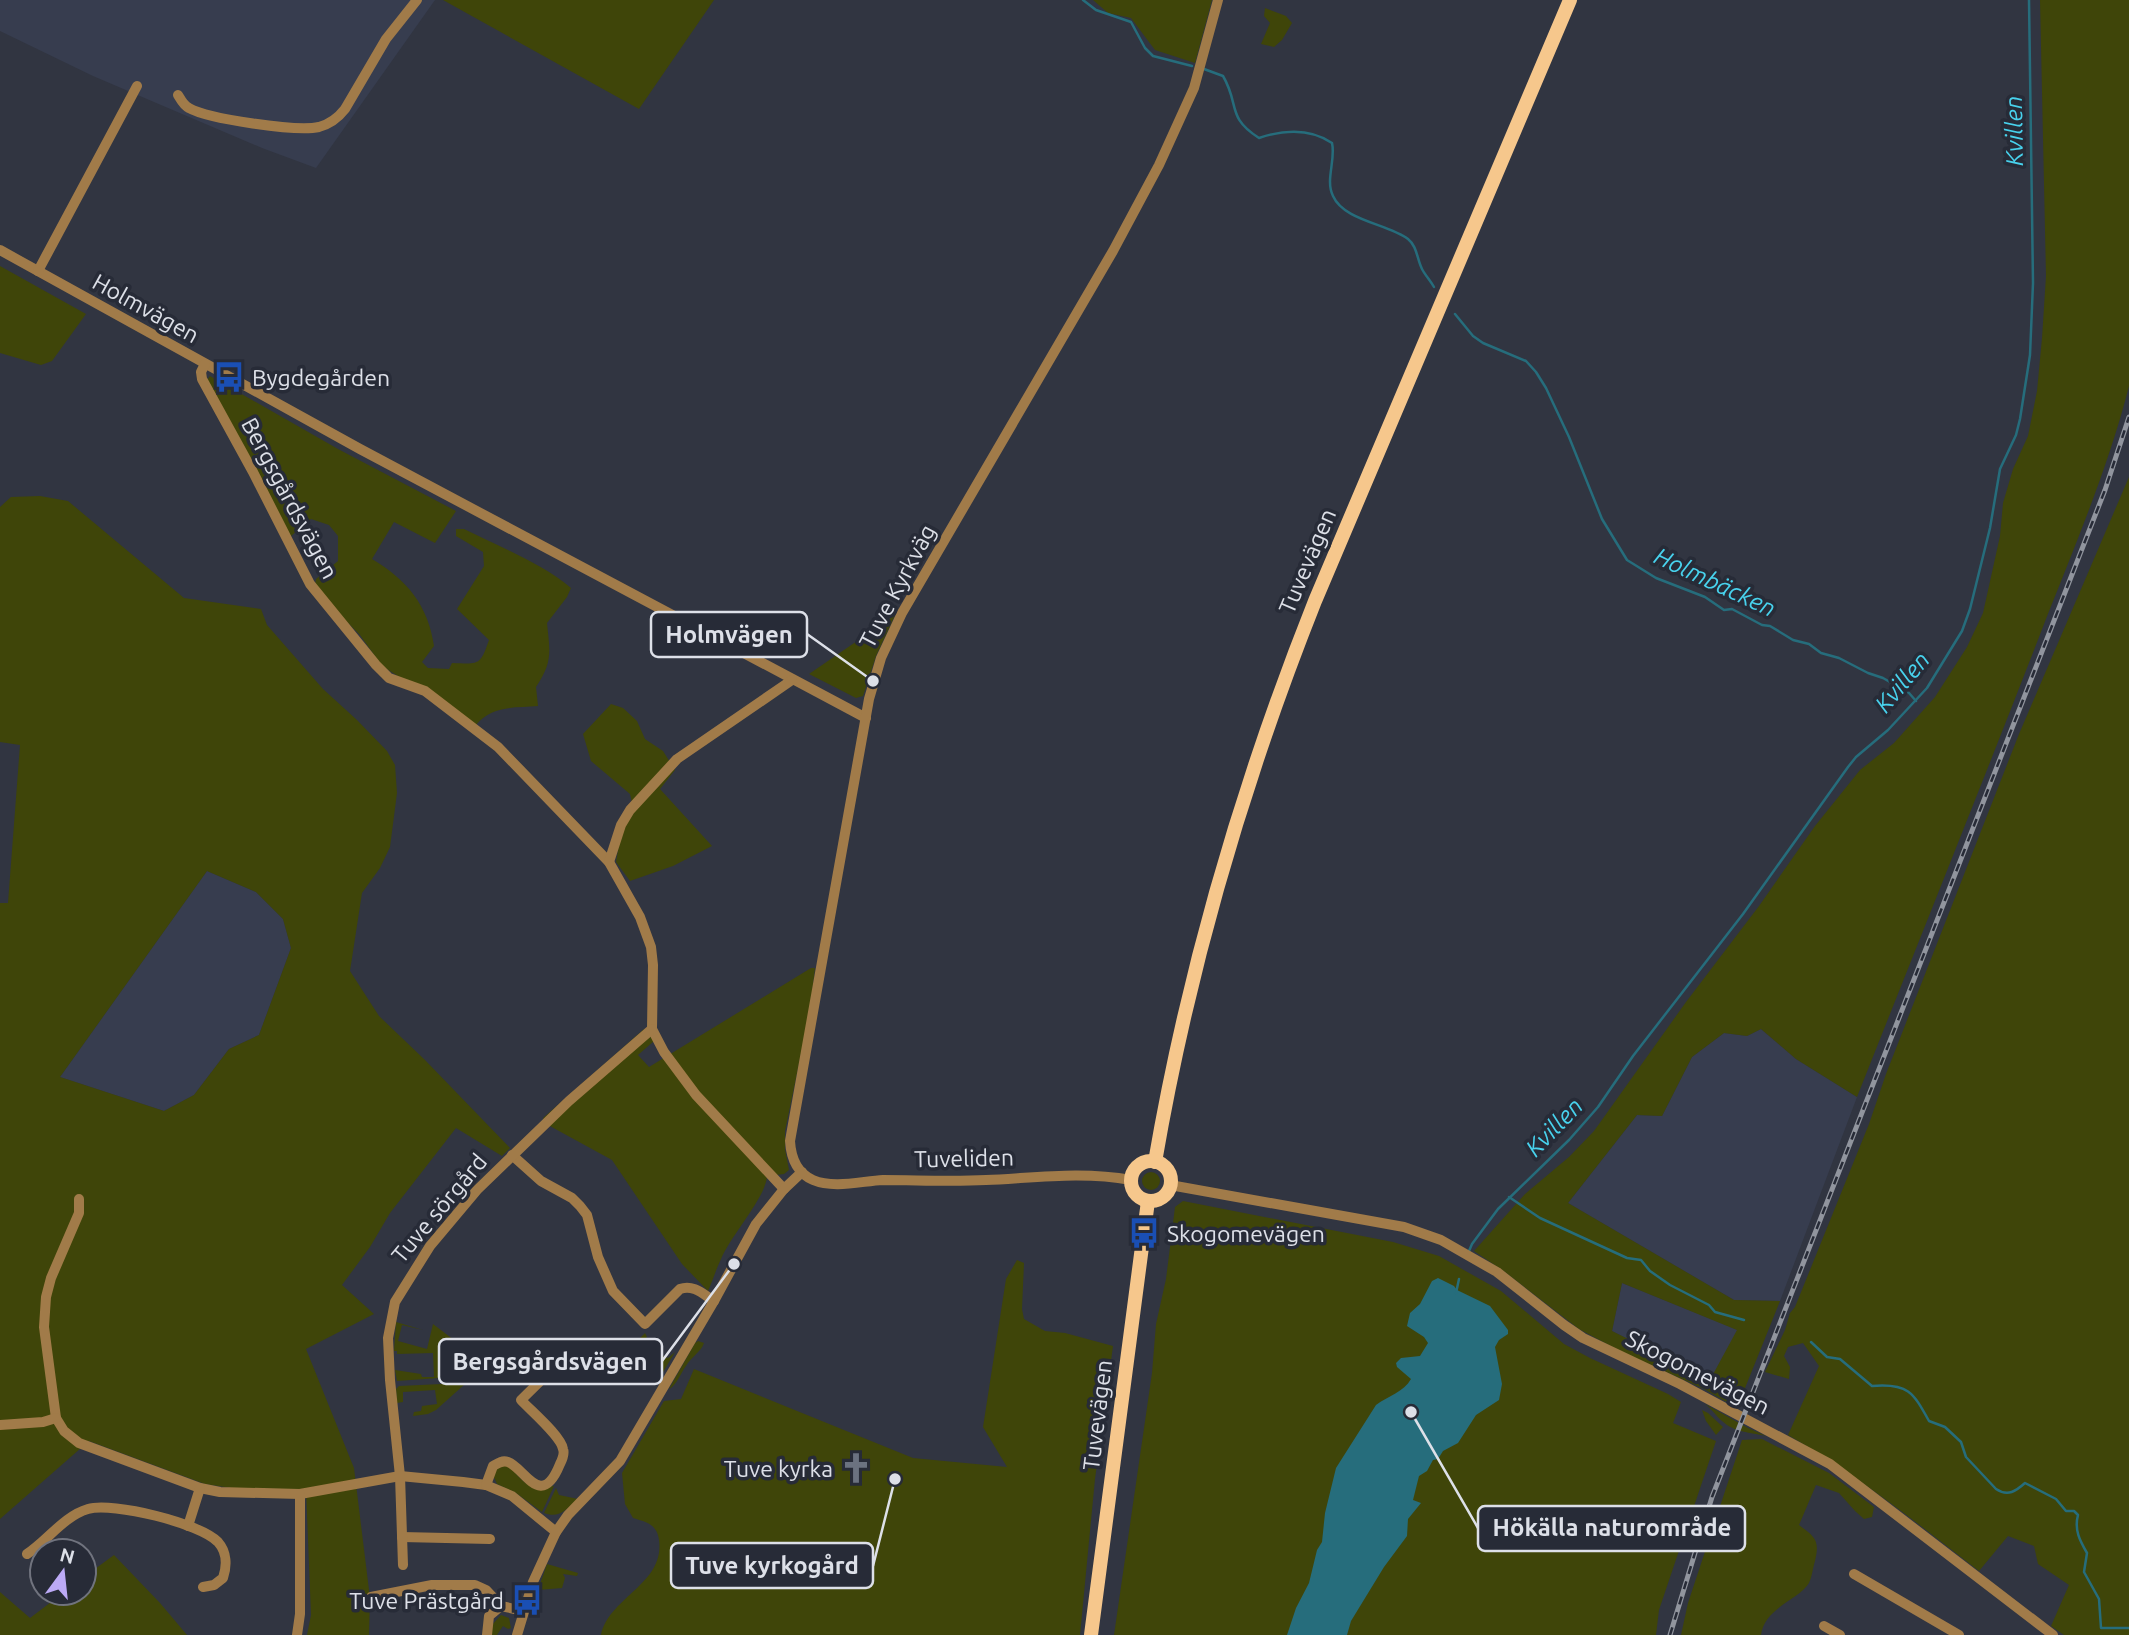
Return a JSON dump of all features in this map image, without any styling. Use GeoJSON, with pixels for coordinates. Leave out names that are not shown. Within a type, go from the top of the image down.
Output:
{"type":"FeatureCollection","features":[{"type":"Feature","properties":{"kind":"main road","name":"Tuvevägen"},"geometry":{"type":"LineString","coordinates":[[1155,1162],[1172,1069],[1217,887],[1280,691],[1314,602],[1570,0]]}},
{"type":"Feature","properties":{"kind":"main road"},"geometry":{"type":"LineString","coordinates":[[1146,1162],[1155,1162],[1167,1170],[1170,1185],[1163,1198],[1148,1201],[1135,1194],[1131,1180],[1133,1172],[1139,1166],[1146,1162]]}},
{"type":"Feature","properties":{"kind":"main road","name":"Tuvevägen"},"geometry":{"type":"LineString","coordinates":[[1091,1635],[1148,1201]]}},
{"type":"Feature","properties":{"kind":"street"},"geometry":{"type":"LineString","coordinates":[[178,96],[188,108],[237,120],[297,128],[316,128],[328,124],[345,108],[386,38],[417,0]]}},
{"type":"Feature","properties":{"kind":"street","name":"Tuve Kyrkväg"},"geometry":{"type":"LineString","coordinates":[[802,1172],[791,1153],[791,1129],[866,718],[881,658],[902,613],[1113,251],[1167,148],[1194,88],[1218,0]]}},
{"type":"Feature","properties":{"kind":"street"},"geometry":{"type":"LineString","coordinates":[[38,271],[137,86]]}},
{"type":"Feature","properties":{"kind":"street","name":"Holmvägen"},"geometry":{"type":"LineString","coordinates":[[0,250],[205,364],[866,718]]}},
{"type":"Feature","properties":{"kind":"street","name":"Bergsgårdsvägen"},"geometry":{"type":"LineString","coordinates":[[205,364],[201,372],[202,379],[260,485],[302,570],[331,611],[389,678],[425,691],[498,747],[609,862],[640,917],[651,947],[652,1029]]}},
{"type":"Feature","properties":{"kind":"street"},"geometry":{"type":"LineString","coordinates":[[609,862],[629,810],[677,759],[792,680]]}},
{"type":"Feature","properties":{"kind":"street"},"geometry":{"type":"LineString","coordinates":[[652,1029],[664,1052],[696,1095],[784,1189]]}},
{"type":"Feature","properties":{"kind":"street","name":"Tuve sörgård"},"geometry":{"type":"LineString","coordinates":[[403,1565],[400,1476],[388,1338],[395,1302],[430,1246],[477,1190],[652,1029]]}},
{"type":"Feature","properties":{"kind":"street"},"geometry":{"type":"LineString","coordinates":[[512,1155],[541,1181],[572,1198],[580,1206],[587,1215],[598,1256],[614,1291],[645,1324],[684,1287],[691,1287],[714,1301]]}},
{"type":"Feature","properties":{"kind":"street"},"geometry":{"type":"LineString","coordinates":[[517,1635],[533,1581],[556,1532],[568,1515],[620,1461],[756,1224],[784,1189],[802,1172]]}},
{"type":"Feature","properties":{"kind":"street","name":"Tuveliden"},"geometry":{"type":"LineString","coordinates":[[802,1172],[813,1180],[827,1183],[880,1180],[972,1181],[1072,1175],[1131,1180]]}},
{"type":"Feature","properties":{"kind":"street","name":"Skogomevägen"},"geometry":{"type":"LineString","coordinates":[[1170,1185],[1404,1227],[1441,1240],[1508,1279],[1577,1334],[1680,1384],[1830,1464],[2053,1635]]}},
{"type":"Feature","properties":{"kind":"street"},"geometry":{"type":"LineString","coordinates":[[79,1199],[79,1213],[63,1246],[46,1297],[44,1327],[56,1418],[64,1431],[79,1443],[200,1488],[220,1492],[300,1494],[400,1476],[486,1485],[512,1496],[556,1532]]}},
{"type":"Feature","properties":{"kind":"street"},"geometry":{"type":"LineString","coordinates":[[486,1485],[493,1466],[503,1461],[511,1463],[535,1484],[548,1482],[555,1476],[563,1455],[561,1444],[520,1400],[579,1343]]}},
{"type":"Feature","properties":{"kind":"street"},"geometry":{"type":"LineString","coordinates":[[0,1426],[43,1422],[56,1418]]}},
{"type":"Feature","properties":{"kind":"street"},"geometry":{"type":"LineString","coordinates":[[188,1527],[200,1488]]}},
{"type":"Feature","properties":{"kind":"street"},"geometry":{"type":"LineString","coordinates":[[297,1635],[300,1614],[300,1494]]}},
{"type":"Feature","properties":{"kind":"street"},"geometry":{"type":"LineString","coordinates":[[27,1554],[66,1522],[91,1508],[117,1507],[188,1527],[218,1542],[226,1561],[223,1578],[214,1585],[203,1587]]}},
{"type":"Feature","properties":{"kind":"street"},"geometry":{"type":"LineString","coordinates":[[402,1537],[490,1539]]}},
{"type":"Feature","properties":{"kind":"street"},"geometry":{"type":"LineString","coordinates":[[1854,1573],[1959,1635]]}},
{"type":"Feature","properties":{"kind":"street"},"geometry":{"type":"LineString","coordinates":[[371,1597],[432,1585],[475,1585],[485,1590],[501,1606],[524,1611]]}},
{"type":"Feature","properties":{"kind":"street"},"geometry":{"type":"LineString","coordinates":[[487,1635],[489,1616],[501,1606]]}},
{"type":"Feature","properties":{"kind":"street"},"geometry":{"type":"LineString","coordinates":[[1824,1626],[1840,1635]]}},
{"type":"Feature","properties":{"kind":"shaded area"},"geometry":{"type":"Polygon","coordinates":[[[0,0],[435,0],[316,168],[262,148],[93,76],[0,31],[0,0]]]}},
{"type":"Feature","properties":{"kind":"shaded area"},"geometry":{"type":"Polygon","coordinates":[[[207,871],[256,892],[283,919],[291,948],[259,1035],[229,1049],[194,1095],[164,1111],[60,1077],[207,871]]]}},
{"type":"Feature","properties":{"kind":"shaded area"},"geometry":{"type":"Polygon","coordinates":[[[1761,1029],[1796,1059],[1857,1097],[1780,1301],[1734,1300],[1568,1203],[1637,1115],[1662,1116],[1692,1057],[1724,1033],[1747,1036],[1761,1029]]]}},
{"type":"Feature","properties":{"kind":"shaded area"},"geometry":{"type":"Polygon","coordinates":[[[1622,1283],[1738,1330],[1710,1380],[1612,1331],[1622,1283]]]}},
{"type":"Feature","properties":{"kind":"green space"},"geometry":{"type":"Polygon","coordinates":[[[443,0],[714,0],[639,109],[443,0]]]}},
{"type":"Feature","properties":{"kind":"green space"},"geometry":{"type":"Polygon","coordinates":[[[1093,0],[1212,0],[1195,63],[1155,50],[1131,18],[1108,13],[1093,0]]]}},
{"type":"Feature","properties":{"kind":"green space"},"geometry":{"type":"Polygon","coordinates":[[[2040,0],[2129,0],[2129,386],[2085,520],[1857,1097],[1796,1059],[1761,1029],[1747,1036],[1724,1033],[1692,1057],[1662,1116],[1637,1115],[1568,1203],[1734,1300],[1780,1301],[1737,1408],[1704,1389],[1579,1329],[1474,1251],[1525,1194],[1569,1157],[1594,1131],[1815,826],[1860,770],[1894,743],[1935,697],[1967,647],[1983,613],[2000,536],[2003,503],[2013,469],[2028,436],[2037,391],[2046,276],[2040,0]],[[1622,1283],[1612,1331],[1710,1380],[1737,1330],[1622,1283]]]}},
{"type":"Feature","properties":{"kind":"green space"},"geometry":{"type":"Polygon","coordinates":[[[1265,8],[1286,16],[1292,23],[1282,40],[1274,47],[1261,44],[1270,23],[1264,16],[1265,8]]]}},
{"type":"Feature","properties":{"kind":"green space"},"geometry":{"type":"Polygon","coordinates":[[[0,266],[86,314],[52,361],[41,365],[0,353],[0,266]]]}},
{"type":"Feature","properties":{"kind":"green space"},"geometry":{"type":"Polygon","coordinates":[[[210,376],[338,449],[456,511],[435,543],[394,522],[372,559],[396,576],[421,606],[434,646],[422,662],[428,668],[449,669],[452,663],[477,662],[489,640],[457,609],[484,566],[483,552],[456,536],[456,529],[464,529],[519,556],[571,588],[547,623],[549,656],[545,671],[536,687],[538,706],[497,711],[476,725],[382,666],[360,635],[328,603],[315,585],[316,579],[338,561],[338,536],[329,525],[311,519],[290,537],[207,380],[210,376]]]}},
{"type":"Feature","properties":{"kind":"green space"},"geometry":{"type":"Polygon","coordinates":[[[2129,477],[2129,1635],[2064,1635],[2051,1626],[2069,1585],[2038,1564],[2034,1546],[2008,1536],[1979,1571],[1862,1483],[1788,1435],[1819,1366],[1803,1343],[1788,1347],[1784,1356],[1790,1367],[1789,1379],[1765,1372],[1795,1307],[1869,1124],[2019,734],[2129,477]]]}},
{"type":"Feature","properties":{"kind":"green space"},"geometry":{"type":"Polygon","coordinates":[[[40,496],[68,501],[184,598],[261,609],[267,625],[323,689],[387,751],[395,765],[397,793],[390,847],[380,868],[362,893],[350,971],[379,1016],[510,1148],[502,1156],[456,1128],[390,1213],[370,1247],[342,1285],[374,1314],[306,1349],[354,1468],[370,1598],[369,1635],[307,1635],[311,1615],[306,1489],[257,1492],[205,1484],[89,1441],[0,1519],[0,903],[8,903],[20,745],[0,742],[0,507],[11,497],[40,496]],[[207,871],[60,1077],[164,1111],[194,1095],[229,1049],[259,1035],[291,948],[283,919],[256,892],[207,871]]]}},
{"type":"Feature","properties":{"kind":"green space"},"geometry":{"type":"Polygon","coordinates":[[[895,615],[876,656],[863,696],[856,698],[809,674],[895,615]]]}},
{"type":"Feature","properties":{"kind":"green space"},"geometry":{"type":"Polygon","coordinates":[[[611,704],[623,708],[637,721],[645,739],[663,751],[675,770],[660,789],[712,846],[673,866],[630,881],[616,862],[621,833],[634,812],[630,794],[591,761],[583,734],[611,704]]]}},
{"type":"Feature","properties":{"kind":"green space"},"geometry":{"type":"Polygon","coordinates":[[[815,968],[810,1010],[785,1131],[789,1170],[784,1174],[767,1176],[755,1205],[726,1249],[708,1291],[682,1264],[612,1160],[548,1125],[543,1118],[644,1029],[654,1041],[638,1055],[649,1067],[815,968]]]}},
{"type":"Feature","properties":{"kind":"green space"},"geometry":{"type":"Polygon","coordinates":[[[1147,1172],[1155,1172],[1160,1181],[1158,1188],[1147,1190],[1142,1185],[1142,1177],[1147,1172]]]}},
{"type":"Feature","properties":{"kind":"green space"},"geometry":{"type":"Polygon","coordinates":[[[1183,1201],[1393,1242],[1439,1256],[1501,1291],[1564,1344],[1681,1402],[1673,1423],[1716,1441],[1659,1610],[1656,1635],[1114,1635],[1152,1373],[1156,1324],[1166,1279],[1175,1207],[1183,1201]]]}},
{"type":"Feature","properties":{"kind":"green space"},"geometry":{"type":"Polygon","coordinates":[[[1017,1260],[1024,1263],[1024,1319],[1045,1331],[1065,1333],[1113,1346],[1095,1479],[1080,1635],[601,1635],[614,1610],[654,1568],[659,1555],[656,1530],[650,1524],[633,1518],[625,1504],[622,1473],[664,1401],[681,1399],[694,1369],[913,1458],[1007,1467],[983,1427],[1006,1279],[1017,1260]]]}},
{"type":"Feature","properties":{"kind":"green space"},"geometry":{"type":"Polygon","coordinates":[[[396,1322],[423,1330],[402,1325],[398,1341],[427,1349],[433,1324],[471,1353],[468,1355],[462,1350],[457,1355],[454,1352],[457,1349],[453,1345],[438,1357],[439,1378],[397,1381],[395,1370],[421,1374],[422,1377],[434,1377],[433,1353],[397,1354],[397,1351],[394,1351],[396,1322]]]}},
{"type":"Feature","properties":{"kind":"green space"},"geometry":{"type":"Polygon","coordinates":[[[645,1333],[647,1337],[639,1346],[636,1355],[638,1363],[643,1367],[649,1370],[663,1356],[668,1358],[675,1352],[660,1377],[639,1369],[619,1368],[615,1364],[645,1333]]]}},
{"type":"Feature","properties":{"kind":"green space"},"geometry":{"type":"Polygon","coordinates":[[[695,1343],[704,1343],[703,1346],[669,1389],[695,1343]]]}},
{"type":"Feature","properties":{"kind":"green space"},"geometry":{"type":"Polygon","coordinates":[[[473,1355],[484,1367],[436,1410],[413,1416],[414,1412],[421,1411],[422,1406],[437,1404],[435,1390],[403,1392],[403,1402],[397,1403],[396,1389],[399,1386],[442,1384],[447,1367],[451,1364],[456,1371],[460,1368],[468,1377],[478,1367],[470,1358],[473,1355]]]}},
{"type":"Feature","properties":{"kind":"green space"},"geometry":{"type":"Polygon","coordinates":[[[1705,1404],[1748,1428],[1766,1436],[1732,1428],[1705,1404]]]}},
{"type":"Feature","properties":{"kind":"green space"},"geometry":{"type":"Polygon","coordinates":[[[1702,1410],[1723,1427],[1716,1435],[1706,1421],[1702,1410]]]}},
{"type":"Feature","properties":{"kind":"green space"},"geometry":{"type":"Polygon","coordinates":[[[1762,1439],[1829,1473],[1874,1507],[1872,1517],[1864,1519],[1839,1493],[1816,1485],[1799,1525],[1812,1536],[1817,1548],[1811,1578],[1804,1589],[1775,1611],[1761,1635],[1681,1635],[1688,1603],[1742,1440],[1762,1439]]]}},
{"type":"Feature","properties":{"kind":"green space"},"geometry":{"type":"Polygon","coordinates":[[[499,1466],[509,1466],[528,1485],[554,1486],[542,1512],[516,1493],[497,1484],[493,1475],[499,1466]]]}},
{"type":"Feature","properties":{"kind":"green space"},"geometry":{"type":"Polygon","coordinates":[[[556,1488],[559,1495],[578,1499],[558,1514],[549,1515],[544,1513],[556,1488]]]}},
{"type":"Feature","properties":{"kind":"green space"},"geometry":{"type":"Polygon","coordinates":[[[114,1555],[187,1635],[0,1635],[0,1592],[30,1618],[45,1607],[98,1607],[98,1567],[114,1555]]]}},
{"type":"Feature","properties":{"kind":"green space"},"geometry":{"type":"Polygon","coordinates":[[[547,1564],[578,1573],[577,1576],[563,1574],[565,1578],[562,1588],[538,1590],[547,1564]]]}},
{"type":"Feature","properties":{"kind":"green space"},"geometry":{"type":"Polygon","coordinates":[[[501,1615],[509,1618],[511,1628],[503,1626],[497,1635],[492,1635],[492,1625],[501,1615]]]}},
{"type":"Feature","properties":{"kind":"water"},"geometry":{"type":"Polygon","coordinates":[[[1438,1278],[1490,1306],[1508,1330],[1508,1334],[1499,1340],[1495,1347],[1502,1384],[1499,1400],[1476,1415],[1458,1443],[1443,1451],[1438,1459],[1433,1460],[1427,1471],[1419,1476],[1413,1500],[1421,1503],[1408,1519],[1407,1536],[1384,1567],[1351,1621],[1347,1635],[1287,1635],[1296,1608],[1309,1583],[1317,1550],[1322,1542],[1325,1513],[1336,1468],[1376,1405],[1400,1391],[1411,1379],[1396,1363],[1401,1358],[1420,1356],[1428,1343],[1424,1337],[1407,1326],[1410,1313],[1420,1304],[1432,1281],[1438,1278]]]}},
{"type":"Feature","properties":{"kind":"waterway","name":"Holmbäcken"},"geometry":{"type":"LineString","coordinates":[[1083,0],[1096,10],[1131,22],[1145,48],[1153,56],[1192,66]]}},
{"type":"Feature","properties":{"kind":"waterway","name":"Kvillen"},"geometry":{"type":"LineString","coordinates":[[1469,1251],[1498,1209],[1569,1140],[1598,1107],[1633,1056],[1743,914],[1848,767],[1888,730],[1927,688],[1962,631],[1990,528],[2000,469],[2016,435],[2020,419],[2030,355],[2033,283],[2029,0]]}},
{"type":"Feature","properties":{"kind":"waterway","name":"Holmbäcken"},"geometry":{"type":"LineString","coordinates":[[1204,69],[1223,76],[1242,124],[1259,138],[1296,132],[1315,135],[1332,143],[1330,183],[1333,196],[1357,217],[1408,239],[1434,287]]}},
{"type":"Feature","properties":{"kind":"waterway","name":"Holmbäcken"},"geometry":{"type":"LineString","coordinates":[[1455,314],[1473,336],[1526,361],[1536,372],[1569,437],[1602,519],[1627,560],[1656,578],[1705,597],[1724,610],[1732,609],[1793,640],[1809,644],[1821,653],[1883,678],[1909,693],[1916,701]]}},
{"type":"Feature","properties":{"kind":"waterway"},"geometry":{"type":"LineString","coordinates":[[1509,1197],[1540,1218],[1627,1258],[1641,1260],[1650,1271],[1670,1285],[1709,1305],[1715,1312],[1744,1320]]}},
{"type":"Feature","properties":{"kind":"waterway"},"geometry":{"type":"LineString","coordinates":[[1456,1293],[1459,1279]]}},
{"type":"Feature","properties":{"kind":"waterway"},"geometry":{"type":"LineString","coordinates":[[1811,1342],[1827,1357],[1840,1359],[1872,1386],[1894,1386],[1908,1392],[1929,1421],[1945,1427],[1961,1442],[1966,1457],[1996,1489],[2004,1493],[2012,1492],[2025,1483],[2056,1499],[2066,1511],[2074,1511],[2078,1515],[2078,1535],[2087,1553],[2084,1572],[2099,1599],[2101,1628],[2129,1628]]}},
{"type":"Feature","properties":{"kind":"railway"},"geometry":{"type":"LineString","coordinates":[[1670,1635],[1712,1497],[2105,490],[2129,417]]}},
{"type":"Feature","properties":{"kind":"place","name":"Bygdegården"},"geometry":{"type":"Point","coordinates":[229,377]}},
{"type":"Feature","properties":{"kind":"place","name":"Holmvägen"},"geometry":{"type":"Point","coordinates":[873,681]}},
{"type":"Feature","properties":{"kind":"place","name":"Skogomevägen"},"geometry":{"type":"Point","coordinates":[1144,1233]}},
{"type":"Feature","properties":{"kind":"place","name":"Bergsgårdsvägen"},"geometry":{"type":"Point","coordinates":[734,1264]}},
{"type":"Feature","properties":{"kind":"place","name":"Hökälla naturområde"},"geometry":{"type":"Point","coordinates":[1411,1412]}},
{"type":"Feature","properties":{"kind":"place","name":"Tuve kyrka"},"geometry":{"type":"Point","coordinates":[856,1468]}},
{"type":"Feature","properties":{"kind":"place","name":"Tuve kyrkogård"},"geometry":{"type":"Point","coordinates":[895,1479]}},
{"type":"Feature","properties":{"kind":"place","name":"Tuve Prästgård"},"geometry":{"type":"Point","coordinates":[527,1600]}}]}
